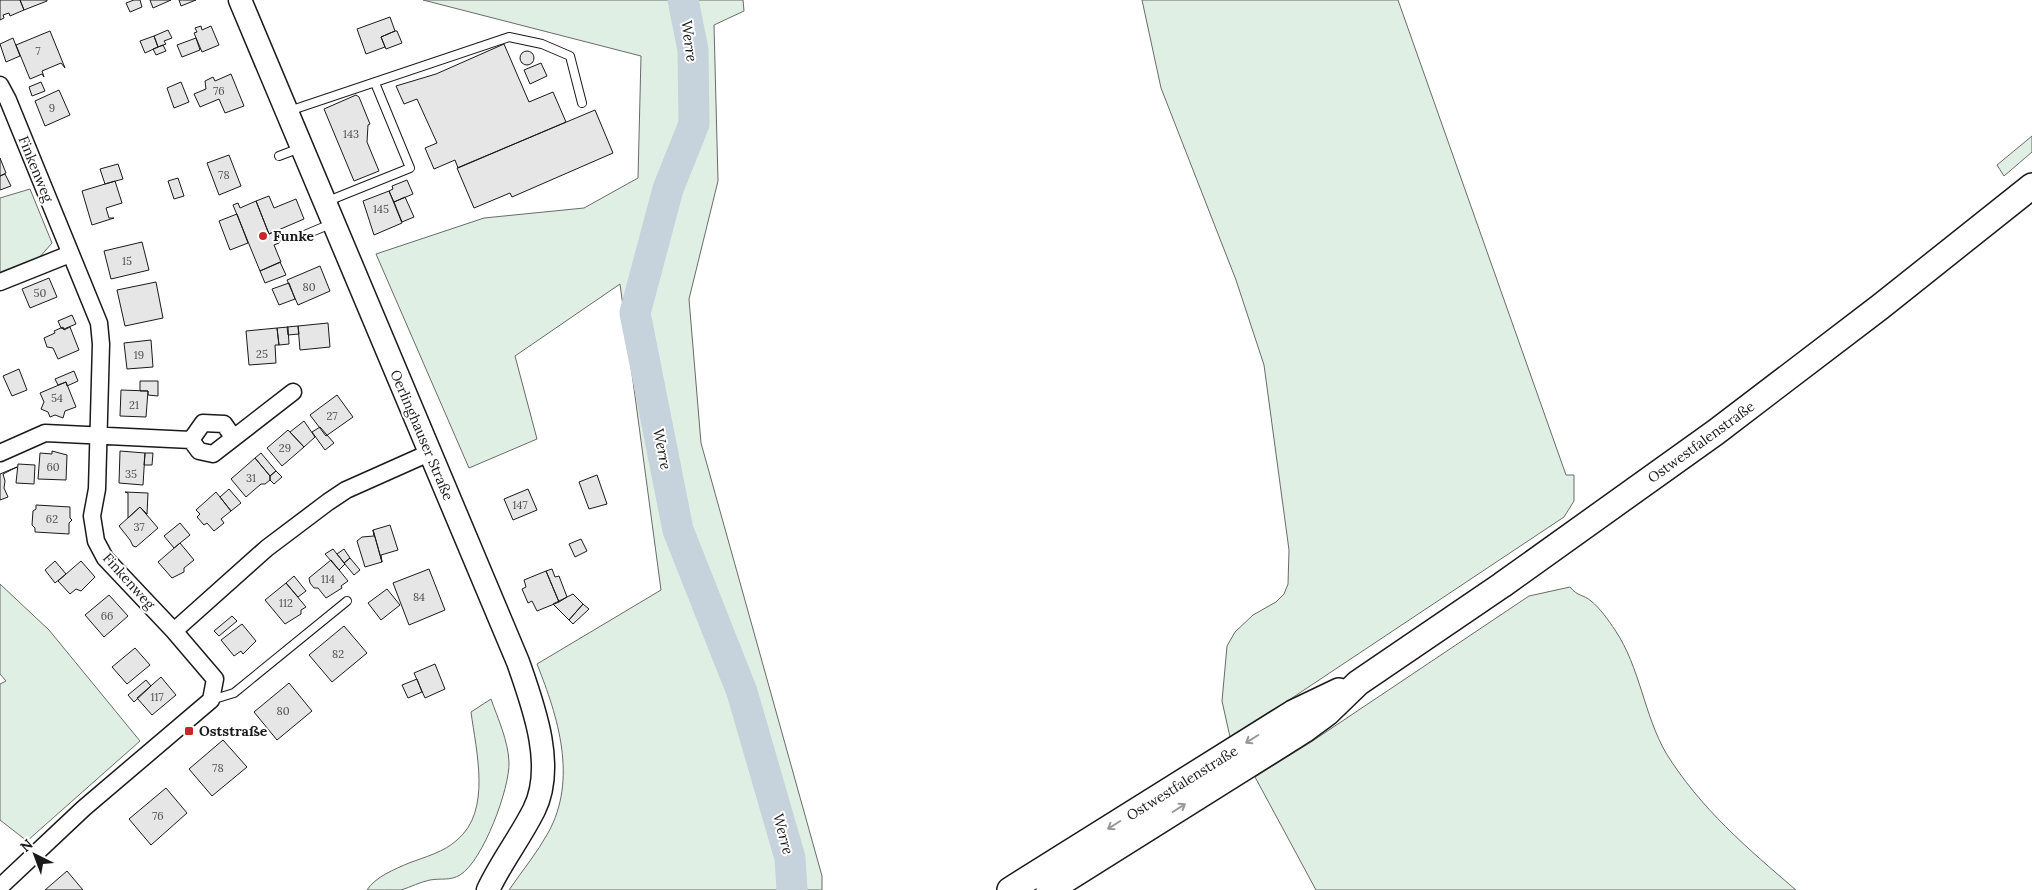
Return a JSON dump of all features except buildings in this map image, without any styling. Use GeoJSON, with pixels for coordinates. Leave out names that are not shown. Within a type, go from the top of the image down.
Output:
{"type":"FeatureCollection","features":[{"type":"Feature","properties":{"kind":"main road","name":"Oerlinghauser Straße"},"geometry":{"type":"LineString","coordinates":[[240,0],[518,662],[536,713],[541,742],[542,771],[539,796],[535,808],[519,839],[492,881],[472,890]]}},
{"type":"Feature","properties":{"kind":"main road","name":"Ostwestfalenstraße"},"geometry":{"type":"LineString","coordinates":[[1010,890],[1298,722],[1327,713],[1358,683],[1502,586],[1716,432],[1880,307],[2025,192]]}},
{"type":"Feature","properties":{"kind":"main road","name":"Ostwestfalenstraße"},"geometry":{"type":"LineString","coordinates":[[1049,890],[1298,722]]}},
{"type":"Feature","properties":{"kind":"street","name":"Finkenweg"},"geometry":{"type":"LineString","coordinates":[[0,85],[4,102],[99,323],[101,344],[97,489],[92,516],[96,541],[106,558],[174,631]]}},
{"type":"Feature","properties":{"kind":"street"},"geometry":{"type":"LineString","coordinates":[[0,282],[70,254]]}},
{"type":"Feature","properties":{"kind":"street"},"geometry":{"type":"LineString","coordinates":[[191,440],[199,452],[213,454],[233,437],[254,425],[293,392]]}},
{"type":"Feature","properties":{"kind":"street"},"geometry":{"type":"LineString","coordinates":[[191,440],[203,423],[224,424],[233,437]]}},
{"type":"Feature","properties":{"kind":"street"},"geometry":{"type":"LineString","coordinates":[[0,453],[45,433],[97,437],[191,440]]}},
{"type":"Feature","properties":{"kind":"street"},"geometry":{"type":"LineString","coordinates":[[0,887],[84,808],[210,700],[215,679],[174,631],[267,548],[328,502],[346,490],[429,453]]}},
{"type":"Feature","properties":{"kind":"lane"},"geometry":{"type":"LineString","coordinates":[[287,111],[375,83],[509,36],[542,44],[570,56],[582,103]]}},
{"type":"Feature","properties":{"kind":"lane"},"geometry":{"type":"LineString","coordinates":[[324,202],[410,168],[375,83]]}},
{"type":"Feature","properties":{"kind":"lane"},"geometry":{"type":"LineString","coordinates":[[279,156],[302,147]]}},
{"type":"Feature","properties":{"kind":"lane"},"geometry":{"type":"LineString","coordinates":[[302,236],[334,223]]}},
{"type":"Feature","properties":{"kind":"lane"},"geometry":{"type":"LineString","coordinates":[[210,700],[234,693],[347,601]]}},
{"type":"Feature","properties":{"kind":"green space"},"geometry":{"type":"Polygon","coordinates":[[[423,0],[743,0],[744,11],[714,25],[718,181],[689,299],[701,443],[822,876],[822,890],[509,890],[548,833],[557,812],[562,791],[562,748],[558,727],[537,664],[661,590],[620,284],[515,356],[537,439],[469,468],[376,254],[484,218],[584,208],[638,178],[641,56],[423,0]]]}},
{"type":"Feature","properties":{"kind":"green space"},"geometry":{"type":"Polygon","coordinates":[[[1142,0],[1398,0],[1566,475],[1574,475],[1574,501],[1564,517],[1286,702],[1230,737],[1222,701],[1227,646],[1235,632],[1253,615],[1276,602],[1284,594],[1288,584],[1289,550],[1264,365],[1236,280],[1161,88],[1142,0]]]}},
{"type":"Feature","properties":{"kind":"green space"},"geometry":{"type":"Polygon","coordinates":[[[2032,136],[2032,152],[2004,176],[1997,165],[2032,136]]]}},
{"type":"Feature","properties":{"kind":"green space"},"geometry":{"type":"Polygon","coordinates":[[[30,189],[52,243],[38,259],[0,273],[0,198],[30,189]]]}},
{"type":"Feature","properties":{"kind":"green space"},"geometry":{"type":"Polygon","coordinates":[[[0,584],[49,630],[140,741],[27,841],[0,820],[0,684],[6,681],[0,674],[0,584]]]}},
{"type":"Feature","properties":{"kind":"green space"},"geometry":{"type":"Polygon","coordinates":[[[1570,587],[1598,607],[1615,630],[1630,659],[1652,723],[1666,753],[1679,773],[1709,810],[1726,827],[1796,890],[1316,890],[1255,777],[1311,742],[1529,596],[1570,587]]]}},
{"type":"Feature","properties":{"kind":"green space"},"geometry":{"type":"Polygon","coordinates":[[[491,699],[507,746],[508,774],[500,805],[478,855],[469,867],[453,878],[430,880],[401,890],[367,890],[375,881],[386,874],[446,848],[468,828],[475,813],[479,780],[471,712],[491,699]]]}},
{"type":"Feature","properties":{"kind":"waterway","name":"Werre"},"geometry":{"type":"LineString","coordinates":[[683,0],[693,50],[694,124],[668,189],[635,313],[678,530],[742,692],[790,858],[792,890]]}},
{"type":"Feature","properties":{"kind":"place","name":"Funke"},"geometry":{"type":"Point","coordinates":[263,236]}},
{"type":"Feature","properties":{"kind":"place","name":"Oststraße"},"geometry":{"type":"Point","coordinates":[189,731]}}]}
